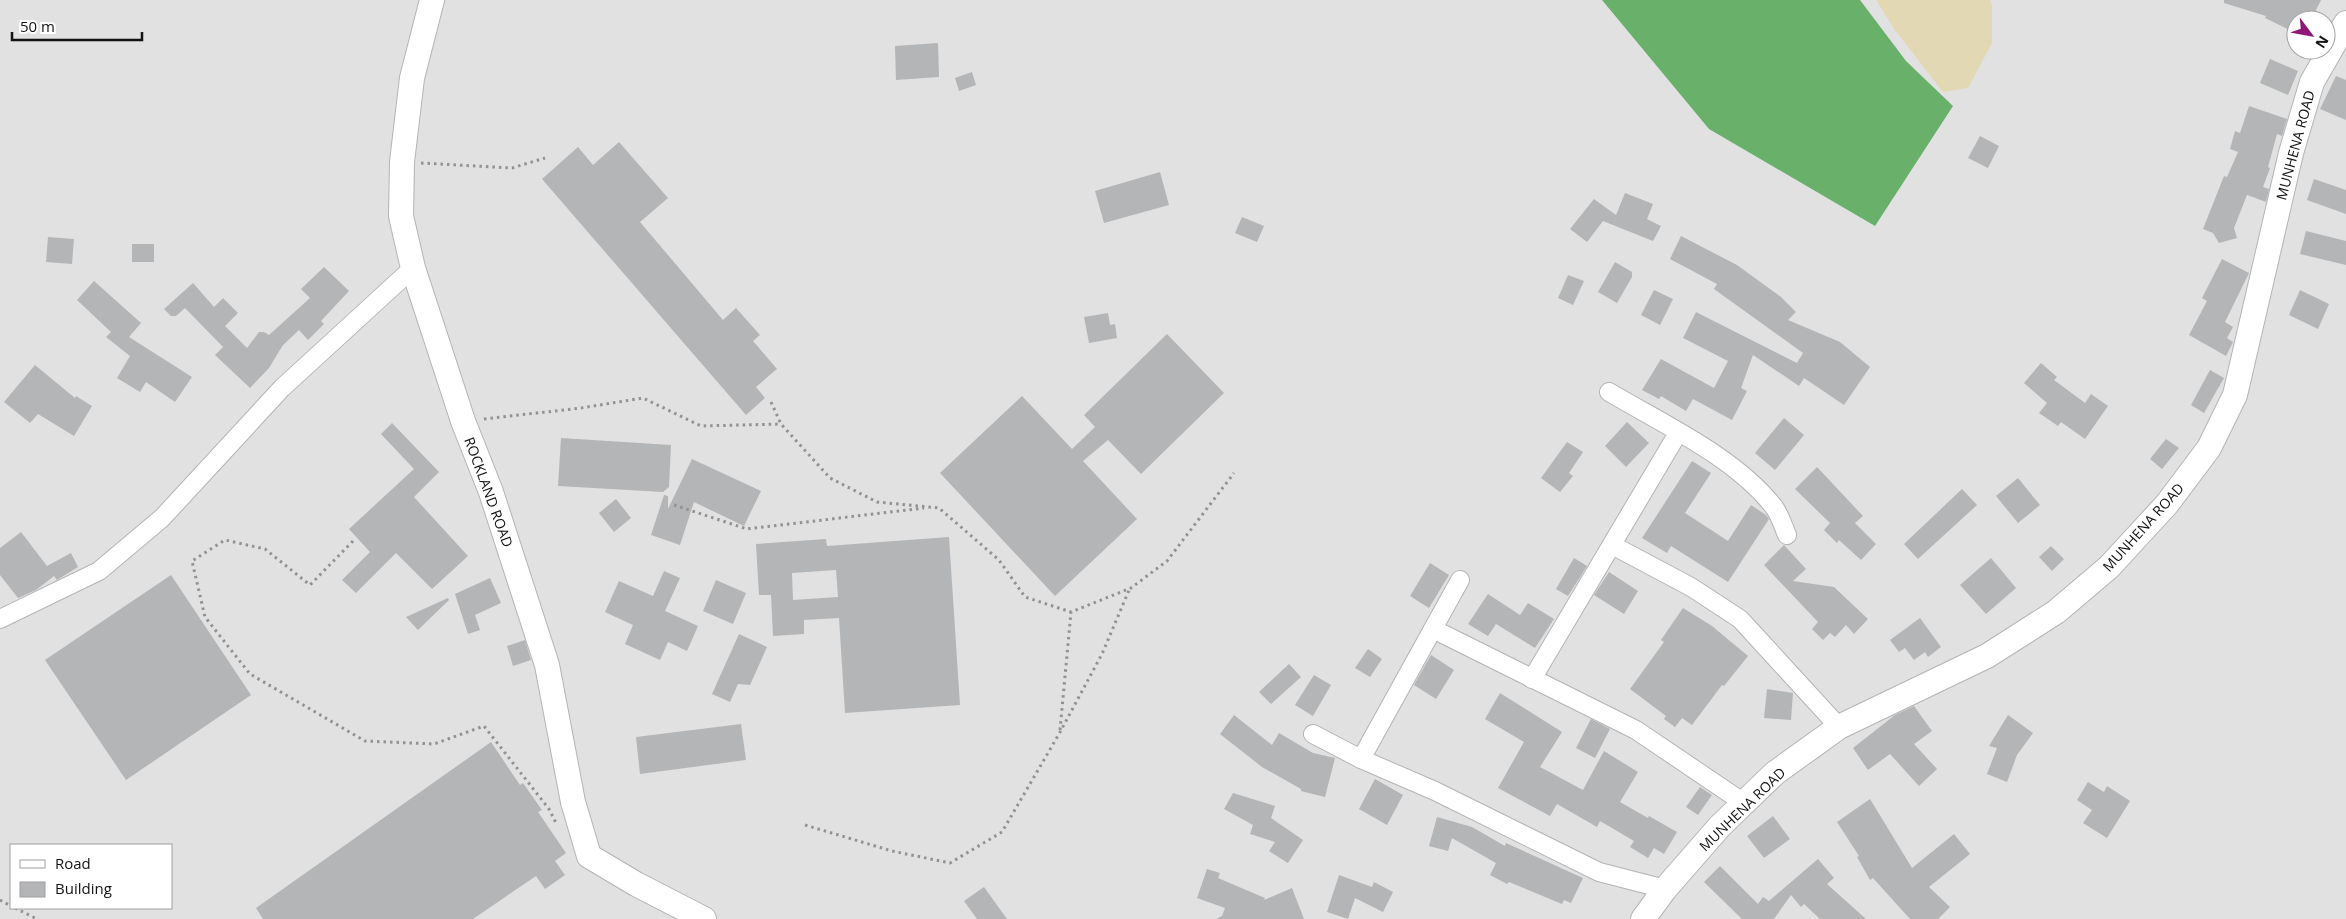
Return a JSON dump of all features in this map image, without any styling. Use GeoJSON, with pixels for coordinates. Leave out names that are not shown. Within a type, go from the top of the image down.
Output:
{"type":"FeatureCollection","features":[{"type":"Feature","properties":{"kind":"street","name":"ROCKLAND ROAD"},"geometry":{"type":"LineString","coordinates":[[432,0],[412,78],[402,162],[401,216],[413,268],[463,421],[490,492],[547,665],[573,802],[590,856],[636,884],[704,919]]}},
{"type":"Feature","properties":{"kind":"street","name":"MUNHENA ROAD"},"geometry":{"type":"LineString","coordinates":[[1643,919],[1665,889],[1720,826],[1775,773],[1839,727],[1987,656],[2056,612],[2110,567],[2167,504],[2209,448],[2236,395],[2291,153],[2312,82],[2346,22]]}},
{"type":"Feature","properties":{"kind":"street"},"geometry":{"type":"LineString","coordinates":[[0,619],[99,571],[162,518],[282,388],[413,268]]}},
{"type":"Feature","properties":{"kind":"street"},"geometry":{"type":"LineString","coordinates":[[1609,392],[1722,459],[1751,482],[1775,509],[1787,535]]}},
{"type":"Feature","properties":{"kind":"street"},"geometry":{"type":"LineString","coordinates":[[1532,679],[1678,434]]}},
{"type":"Feature","properties":{"kind":"street"},"geometry":{"type":"LineString","coordinates":[[1612,545],[1691,587],[1740,619],[1839,727]]}},
{"type":"Feature","properties":{"kind":"street"},"geometry":{"type":"LineString","coordinates":[[1360,759],[1460,580]]}},
{"type":"Feature","properties":{"kind":"street"},"geometry":{"type":"LineString","coordinates":[[1433,629],[1636,730],[1744,803]]}},
{"type":"Feature","properties":{"kind":"street"},"geometry":{"type":"LineString","coordinates":[[1313,734],[1360,759],[1435,791],[1599,872],[1665,889]]}},
{"type":"Feature","properties":{"kind":"path"},"geometry":{"type":"LineString","coordinates":[[402,162],[512,168],[545,158]]}},
{"type":"Feature","properties":{"kind":"path"},"geometry":{"type":"LineString","coordinates":[[463,421],[582,408],[643,398],[702,426],[781,424]]}},
{"type":"Feature","properties":{"kind":"path"},"geometry":{"type":"LineString","coordinates":[[771,402],[781,424],[830,478],[877,502],[939,508],[1000,560],[1025,597],[1071,612],[1131,588],[1167,561],[1234,473]]}},
{"type":"Feature","properties":{"kind":"path"},"geometry":{"type":"LineString","coordinates":[[674,505],[747,530],[932,507]]}},
{"type":"Feature","properties":{"kind":"path"},"geometry":{"type":"LineString","coordinates":[[353,541],[310,585],[265,548],[225,540],[192,561],[205,617],[250,674],[364,742],[434,744],[484,726],[549,809],[561,832]]}},
{"type":"Feature","properties":{"kind":"path"},"geometry":{"type":"LineString","coordinates":[[805,825],[892,851],[950,863],[1002,832],[1059,734],[1102,654],[1131,588]]}},
{"type":"Feature","properties":{"kind":"path"},"geometry":{"type":"LineString","coordinates":[[1059,734],[1071,612]]}},
{"type":"Feature","properties":{"kind":"path"},"geometry":{"type":"LineString","coordinates":[[17,909],[37,919]]}},
{"type":"Feature","properties":{"kind":"green space"},"geometry":{"type":"Polygon","coordinates":[[[1602,0],[1860,0],[1906,61],[1953,106],[1875,226],[1709,129],[1602,0]]]}},
{"type":"Feature","properties":{"kind":"sand"},"geometry":{"type":"Polygon","coordinates":[[[1876,0],[1990,0],[1992,6],[1992,43],[1968,88],[1943,92],[1895,30],[1876,0]]]}},
{"type":"Feature","properties":{"kind":"building"},"geometry":{"type":"Polygon","coordinates":[[[2224,0],[2321,0],[2316,10],[2286,10],[2286,28],[2265,18],[2266,16],[2224,3],[2224,0]]]}},
{"type":"Feature","properties":{"kind":"building"},"geometry":{"type":"Polygon","coordinates":[[[938,43],[939,77],[896,80],[895,46],[938,43]]]}},
{"type":"Feature","properties":{"kind":"building"},"geometry":{"type":"Polygon","coordinates":[[[2270,59],[2298,71],[2288,95],[2260,83],[2270,59]]]}},
{"type":"Feature","properties":{"kind":"building"},"geometry":{"type":"Polygon","coordinates":[[[972,72],[976,85],[959,91],[955,78],[972,72]]]}},
{"type":"Feature","properties":{"kind":"building"},"geometry":{"type":"Polygon","coordinates":[[[2336,76],[2346,80],[2346,120],[2320,109],[2336,76]]]}},
{"type":"Feature","properties":{"kind":"building"},"geometry":{"type":"Polygon","coordinates":[[[2249,106],[2287,119],[2282,136],[2277,134],[2268,167],[2270,168],[2263,187],[2269,189],[2266,202],[2247,195],[2234,228],[2237,238],[2219,243],[2213,233],[2203,229],[2224,176],[2227,177],[2238,152],[2230,149],[2235,131],[2240,133],[2249,106]]]}},
{"type":"Feature","properties":{"kind":"building"},"geometry":{"type":"Polygon","coordinates":[[[1980,136],[1999,146],[1988,168],[1968,158],[1980,136]]]}},
{"type":"Feature","properties":{"kind":"building"},"geometry":{"type":"Polygon","coordinates":[[[619,142],[668,198],[640,222],[723,320],[736,308],[760,335],[753,341],[777,369],[756,387],[765,398],[746,415],[542,179],[578,147],[593,165],[619,142]]]}},
{"type":"Feature","properties":{"kind":"building"},"geometry":{"type":"Polygon","coordinates":[[[1160,172],[1169,205],[1104,223],[1095,191],[1160,172]]]}},
{"type":"Feature","properties":{"kind":"building"},"geometry":{"type":"Polygon","coordinates":[[[2314,179],[2346,190],[2346,214],[2307,200],[2314,179]]]}},
{"type":"Feature","properties":{"kind":"building"},"geometry":{"type":"Polygon","coordinates":[[[1625,193],[1653,204],[1647,219],[1661,226],[1653,241],[1603,221],[1587,242],[1570,229],[1594,199],[1616,215],[1625,193]]]}},
{"type":"Feature","properties":{"kind":"building"},"geometry":{"type":"Polygon","coordinates":[[[1242,217],[1264,226],[1257,242],[1235,233],[1242,217]]]}},
{"type":"Feature","properties":{"kind":"building"},"geometry":{"type":"Polygon","coordinates":[[[2306,231],[2346,241],[2346,265],[2300,254],[2306,231]]]}},
{"type":"Feature","properties":{"kind":"building"},"geometry":{"type":"Polygon","coordinates":[[[1681,236],[1737,265],[1781,297],[1796,312],[1788,320],[1840,342],[1870,367],[1844,405],[1804,378],[1799,386],[1753,355],[1741,388],[1747,391],[1732,420],[1693,399],[1686,411],[1661,396],[1659,399],[1642,390],[1661,359],[1714,388],[1728,361],[1683,338],[1696,312],[1797,363],[1803,353],[1714,289],[1717,284],[1670,259],[1681,236]]]}},
{"type":"Feature","properties":{"kind":"building"},"geometry":{"type":"Polygon","coordinates":[[[48,237],[74,239],[72,264],[46,262],[48,237]]]}},
{"type":"Feature","properties":{"kind":"building"},"geometry":{"type":"Polygon","coordinates":[[[132,244],[154,244],[154,262],[132,262],[132,244]]]}},
{"type":"Feature","properties":{"kind":"building"},"geometry":{"type":"Polygon","coordinates":[[[2222,259],[2249,273],[2225,322],[2233,327],[2227,338],[2233,342],[2226,356],[2189,335],[2207,301],[2202,298],[2222,259]]]}},
{"type":"Feature","properties":{"kind":"building"},"geometry":{"type":"Polygon","coordinates":[[[1615,262],[1632,272],[1632,277],[1617,303],[1598,292],[1615,262]]]}},
{"type":"Feature","properties":{"kind":"building"},"geometry":{"type":"Polygon","coordinates":[[[324,267],[349,291],[321,321],[324,324],[308,340],[299,330],[283,345],[269,368],[250,388],[215,355],[223,347],[185,308],[176,316],[171,316],[164,309],[193,283],[214,307],[223,298],[238,313],[225,326],[247,348],[259,332],[269,335],[310,298],[301,289],[324,267]]]}},
{"type":"Feature","properties":{"kind":"building"},"geometry":{"type":"Polygon","coordinates":[[[1568,275],[1584,281],[1573,305],[1558,298],[1568,275]]]}},
{"type":"Feature","properties":{"kind":"building"},"geometry":{"type":"Polygon","coordinates":[[[94,281],[141,323],[129,337],[192,377],[175,402],[146,382],[140,392],[117,378],[130,356],[106,337],[111,332],[77,300],[94,281]]]}},
{"type":"Feature","properties":{"kind":"building"},"geometry":{"type":"Polygon","coordinates":[[[1654,290],[1673,299],[1660,325],[1641,315],[1654,290]]]}},
{"type":"Feature","properties":{"kind":"building"},"geometry":{"type":"Polygon","coordinates":[[[2300,290],[2329,304],[2318,329],[2289,315],[2300,290]]]}},
{"type":"Feature","properties":{"kind":"building"},"geometry":{"type":"Polygon","coordinates":[[[1108,313],[1110,325],[1115,324],[1117,338],[1089,343],[1084,317],[1108,313]]]}},
{"type":"Feature","properties":{"kind":"building"},"geometry":{"type":"Polygon","coordinates":[[[1167,334],[1224,393],[1141,474],[1108,440],[1083,461],[1137,519],[1055,596],[940,473],[1022,396],[1072,449],[1095,427],[1084,415],[1167,334]]]}},
{"type":"Feature","properties":{"kind":"building"},"geometry":{"type":"Polygon","coordinates":[[[2041,363],[2057,377],[2054,380],[2085,403],[2091,394],[2108,406],[2085,439],[2061,422],[2058,426],[2039,413],[2047,403],[2024,383],[2041,363]]]}},
{"type":"Feature","properties":{"kind":"building"},"geometry":{"type":"Polygon","coordinates":[[[35,365],[75,398],[76,396],[92,406],[74,436],[38,414],[30,423],[4,402],[35,365]]]}},
{"type":"Feature","properties":{"kind":"building"},"geometry":{"type":"Polygon","coordinates":[[[2210,370],[2224,378],[2204,413],[2191,405],[2210,370]]]}},
{"type":"Feature","properties":{"kind":"building"},"geometry":{"type":"Polygon","coordinates":[[[1784,418],[1804,435],[1775,470],[1755,453],[1784,418]]]}},
{"type":"Feature","properties":{"kind":"building"},"geometry":{"type":"Polygon","coordinates":[[[1627,422],[1649,443],[1626,467],[1605,446],[1627,422]]]}},
{"type":"Feature","properties":{"kind":"building"},"geometry":{"type":"Polygon","coordinates":[[[392,423],[439,472],[414,497],[468,556],[432,589],[396,553],[356,593],[342,580],[370,552],[349,529],[414,469],[381,434],[392,423]]]}},
{"type":"Feature","properties":{"kind":"building"},"geometry":{"type":"Polygon","coordinates":[[[561,438],[671,445],[669,487],[663,492],[558,486],[561,438]]]}},
{"type":"Feature","properties":{"kind":"building"},"geometry":{"type":"Polygon","coordinates":[[[2166,439],[2179,448],[2162,469],[2150,459],[2166,439]]]}},
{"type":"Feature","properties":{"kind":"building"},"geometry":{"type":"Polygon","coordinates":[[[1567,442],[1583,452],[1569,473],[1573,476],[1560,492],[1541,478],[1567,442]]]}},
{"type":"Feature","properties":{"kind":"building"},"geometry":{"type":"Polygon","coordinates":[[[692,459],[761,491],[744,526],[694,502],[680,545],[651,535],[664,495],[668,496],[668,509],[692,459]]]}},
{"type":"Feature","properties":{"kind":"building"},"geometry":{"type":"Polygon","coordinates":[[[1692,461],[1711,473],[1685,513],[1728,541],[1751,505],[1769,519],[1728,582],[1671,546],[1667,553],[1642,538],[1692,461]]]}},
{"type":"Feature","properties":{"kind":"building"},"geometry":{"type":"Polygon","coordinates":[[[1817,467],[1863,516],[1855,523],[1876,544],[1861,560],[1839,540],[1837,543],[1824,530],[1830,523],[1795,489],[1817,467]]]}},
{"type":"Feature","properties":{"kind":"building"},"geometry":{"type":"Polygon","coordinates":[[[2018,478],[2040,505],[2018,523],[1996,496],[2018,478]]]}},
{"type":"Feature","properties":{"kind":"building"},"geometry":{"type":"Polygon","coordinates":[[[1962,489],[1977,505],[1918,559],[1904,544],[1962,489]]]}},
{"type":"Feature","properties":{"kind":"building"},"geometry":{"type":"Polygon","coordinates":[[[616,499],[631,518],[614,532],[599,513],[616,499]]]}},
{"type":"Feature","properties":{"kind":"building"},"geometry":{"type":"Polygon","coordinates":[[[21,532],[47,566],[71,553],[78,567],[57,580],[54,576],[36,590],[18,598],[0,575],[0,548],[21,532]]]}},
{"type":"Feature","properties":{"kind":"building"},"geometry":{"type":"Polygon","coordinates":[[[949,537],[960,705],[845,713],[839,618],[804,620],[804,634],[773,636],[771,595],[759,595],[756,544],[826,539],[827,546],[949,537]],[[836,570],[792,573],[793,600],[838,597],[836,570]]]}},
{"type":"Feature","properties":{"kind":"building"},"geometry":{"type":"Polygon","coordinates":[[[1784,545],[1806,569],[1793,581],[1834,587],[1868,619],[1854,634],[1846,625],[1835,637],[1830,633],[1823,640],[1812,629],[1818,622],[1764,565],[1784,545]]]}},
{"type":"Feature","properties":{"kind":"building"},"geometry":{"type":"Polygon","coordinates":[[[2051,546],[2064,559],[2052,571],[2039,557],[2051,546]]]}},
{"type":"Feature","properties":{"kind":"building"},"geometry":{"type":"Polygon","coordinates":[[[1574,558],[1587,566],[1568,596],[1556,589],[1574,558]]]}},
{"type":"Feature","properties":{"kind":"building"},"geometry":{"type":"Polygon","coordinates":[[[1991,558],[2016,588],[1986,614],[1960,585],[1991,558]]]}},
{"type":"Feature","properties":{"kind":"building"},"geometry":{"type":"Polygon","coordinates":[[[1430,563],[1449,575],[1429,608],[1410,596],[1430,563]]]}},
{"type":"Feature","properties":{"kind":"building"},"geometry":{"type":"Polygon","coordinates":[[[664,571],[680,578],[665,611],[698,626],[687,651],[668,642],[660,660],[625,644],[633,625],[605,612],[619,581],[653,596],[664,571]]]}},
{"type":"Feature","properties":{"kind":"building"},"geometry":{"type":"Polygon","coordinates":[[[1609,572],[1638,591],[1624,614],[1594,595],[1609,572]]]}},
{"type":"Feature","properties":{"kind":"building"},"geometry":{"type":"Polygon","coordinates":[[[171,575],[251,695],[126,780],[45,660],[171,575]]]}},
{"type":"Feature","properties":{"kind":"building"},"geometry":{"type":"Polygon","coordinates":[[[490,578],[501,603],[475,615],[480,630],[468,634],[455,594],[490,578]]]}},
{"type":"Feature","properties":{"kind":"building"},"geometry":{"type":"Polygon","coordinates":[[[716,580],[746,593],[733,624],[703,611],[716,580]]]}},
{"type":"Feature","properties":{"kind":"building"},"geometry":{"type":"Polygon","coordinates":[[[1488,594],[1520,615],[1528,603],[1554,619],[1535,648],[1496,624],[1488,636],[1468,624],[1488,594]]]}},
{"type":"Feature","properties":{"kind":"building"},"geometry":{"type":"Polygon","coordinates":[[[448,598],[449,600],[418,630],[406,617],[448,598]]]}},
{"type":"Feature","properties":{"kind":"building"},"geometry":{"type":"Polygon","coordinates":[[[1683,608],[1712,626],[1748,656],[1724,686],[1722,685],[1692,725],[1682,718],[1675,727],[1664,719],[1666,716],[1630,689],[1664,642],[1661,640],[1683,608]]]}},
{"type":"Feature","properties":{"kind":"building"},"geometry":{"type":"Polygon","coordinates":[[[1920,618],[1941,647],[1928,657],[1925,652],[1914,660],[1905,648],[1899,652],[1890,640],[1920,618]]]}},
{"type":"Feature","properties":{"kind":"building"},"geometry":{"type":"Polygon","coordinates":[[[739,634],[767,647],[750,685],[738,684],[730,702],[712,694],[739,634]]]}},
{"type":"Feature","properties":{"kind":"building"},"geometry":{"type":"Polygon","coordinates":[[[525,640],[531,660],[513,666],[507,646],[525,640]]]}},
{"type":"Feature","properties":{"kind":"building"},"geometry":{"type":"Polygon","coordinates":[[[1368,649],[1382,659],[1370,677],[1355,668],[1368,649]]]}},
{"type":"Feature","properties":{"kind":"building"},"geometry":{"type":"Polygon","coordinates":[[[1431,655],[1454,670],[1436,699],[1414,685],[1431,655]]]}},
{"type":"Feature","properties":{"kind":"building"},"geometry":{"type":"Polygon","coordinates":[[[1289,664],[1301,677],[1271,704],[1259,692],[1289,664]]]}},
{"type":"Feature","properties":{"kind":"building"},"geometry":{"type":"Polygon","coordinates":[[[1314,675],[1331,685],[1313,716],[1295,705],[1314,675]]]}},
{"type":"Feature","properties":{"kind":"building"},"geometry":{"type":"Polygon","coordinates":[[[1767,689],[1793,693],[1791,720],[1764,718],[1767,689]]]}},
{"type":"Feature","properties":{"kind":"building"},"geometry":{"type":"Polygon","coordinates":[[[1500,693],[1562,732],[1540,767],[1583,790],[1604,751],[1638,772],[1620,802],[1677,832],[1664,854],[1654,848],[1648,858],[1630,847],[1634,841],[1600,821],[1597,827],[1557,804],[1550,816],[1498,788],[1524,742],[1485,719],[1500,693]]]}},
{"type":"Feature","properties":{"kind":"building"},"geometry":{"type":"Polygon","coordinates":[[[1914,706],[1932,731],[1914,744],[1937,769],[1919,786],[1890,754],[1868,770],[1853,748],[1895,715],[1914,706]]]}},
{"type":"Feature","properties":{"kind":"building"},"geometry":{"type":"Polygon","coordinates":[[[1234,715],[1272,745],[1279,733],[1313,753],[1335,758],[1325,797],[1301,791],[1301,789],[1262,767],[1220,734],[1234,715]]]}},
{"type":"Feature","properties":{"kind":"building"},"geometry":{"type":"Polygon","coordinates":[[[2008,715],[2033,733],[2017,755],[2007,782],[1987,774],[1997,748],[1989,746],[2008,715]]]}},
{"type":"Feature","properties":{"kind":"building"},"geometry":{"type":"Polygon","coordinates":[[[1591,719],[1610,729],[1595,758],[1576,748],[1591,719]]]}},
{"type":"Feature","properties":{"kind":"building"},"geometry":{"type":"Polygon","coordinates":[[[741,724],[746,760],[640,774],[636,737],[741,724]]]}},
{"type":"Feature","properties":{"kind":"building"},"geometry":{"type":"Polygon","coordinates":[[[491,742],[520,785],[523,783],[542,810],[538,812],[566,853],[555,861],[565,875],[545,889],[536,876],[473,919],[263,919],[256,908],[491,742]]]}},
{"type":"Feature","properties":{"kind":"building"},"geometry":{"type":"Polygon","coordinates":[[[1375,779],[1403,795],[1387,825],[1359,809],[1375,779]]]}},
{"type":"Feature","properties":{"kind":"building"},"geometry":{"type":"Polygon","coordinates":[[[2088,782],[2104,792],[2107,786],[2130,801],[2107,838],[2083,823],[2092,810],[2077,800],[2088,782]]]}},
{"type":"Feature","properties":{"kind":"building"},"geometry":{"type":"Polygon","coordinates":[[[1700,787],[1712,795],[1698,815],[1686,807],[1700,787]]]}},
{"type":"Feature","properties":{"kind":"building"},"geometry":{"type":"Polygon","coordinates":[[[1233,793],[1275,806],[1271,818],[1303,840],[1288,863],[1269,851],[1275,842],[1250,834],[1253,825],[1224,809],[1233,793]]]}},
{"type":"Feature","properties":{"kind":"building"},"geometry":{"type":"Polygon","coordinates":[[[1870,799],[1912,868],[1954,834],[1970,854],[1929,887],[1950,907],[1938,919],[1910,919],[1873,878],[1870,880],[1857,857],[1859,856],[1837,822],[1870,799]]]}},
{"type":"Feature","properties":{"kind":"building"},"geometry":{"type":"Polygon","coordinates":[[[1773,816],[1790,839],[1764,858],[1747,836],[1773,816]]]}},
{"type":"Feature","properties":{"kind":"building"},"geometry":{"type":"Polygon","coordinates":[[[1437,817],[1472,827],[1505,846],[1506,843],[1583,878],[1571,903],[1564,900],[1562,904],[1509,882],[1507,884],[1490,875],[1496,863],[1452,838],[1448,851],[1429,846],[1437,817]]]}},
{"type":"Feature","properties":{"kind":"building"},"geometry":{"type":"Polygon","coordinates":[[[1818,859],[1834,878],[1827,884],[1866,919],[1820,919],[1804,904],[1801,907],[1791,895],[1774,919],[1742,919],[1704,882],[1720,866],[1758,904],[1763,897],[1769,901],[1818,859]]]}},
{"type":"Feature","properties":{"kind":"building"},"geometry":{"type":"Polygon","coordinates":[[[1207,869],[1220,873],[1218,878],[1265,898],[1264,900],[1292,888],[1304,919],[1216,919],[1222,916],[1225,908],[1197,898],[1207,869]]]}},
{"type":"Feature","properties":{"kind":"building"},"geometry":{"type":"Polygon","coordinates":[[[1339,875],[1372,887],[1374,882],[1393,892],[1383,912],[1355,898],[1348,919],[1327,912],[1339,875]]]}},
{"type":"Feature","properties":{"kind":"building"},"geometry":{"type":"Polygon","coordinates":[[[984,887],[1007,919],[977,919],[964,901],[984,887]]]}}]}
